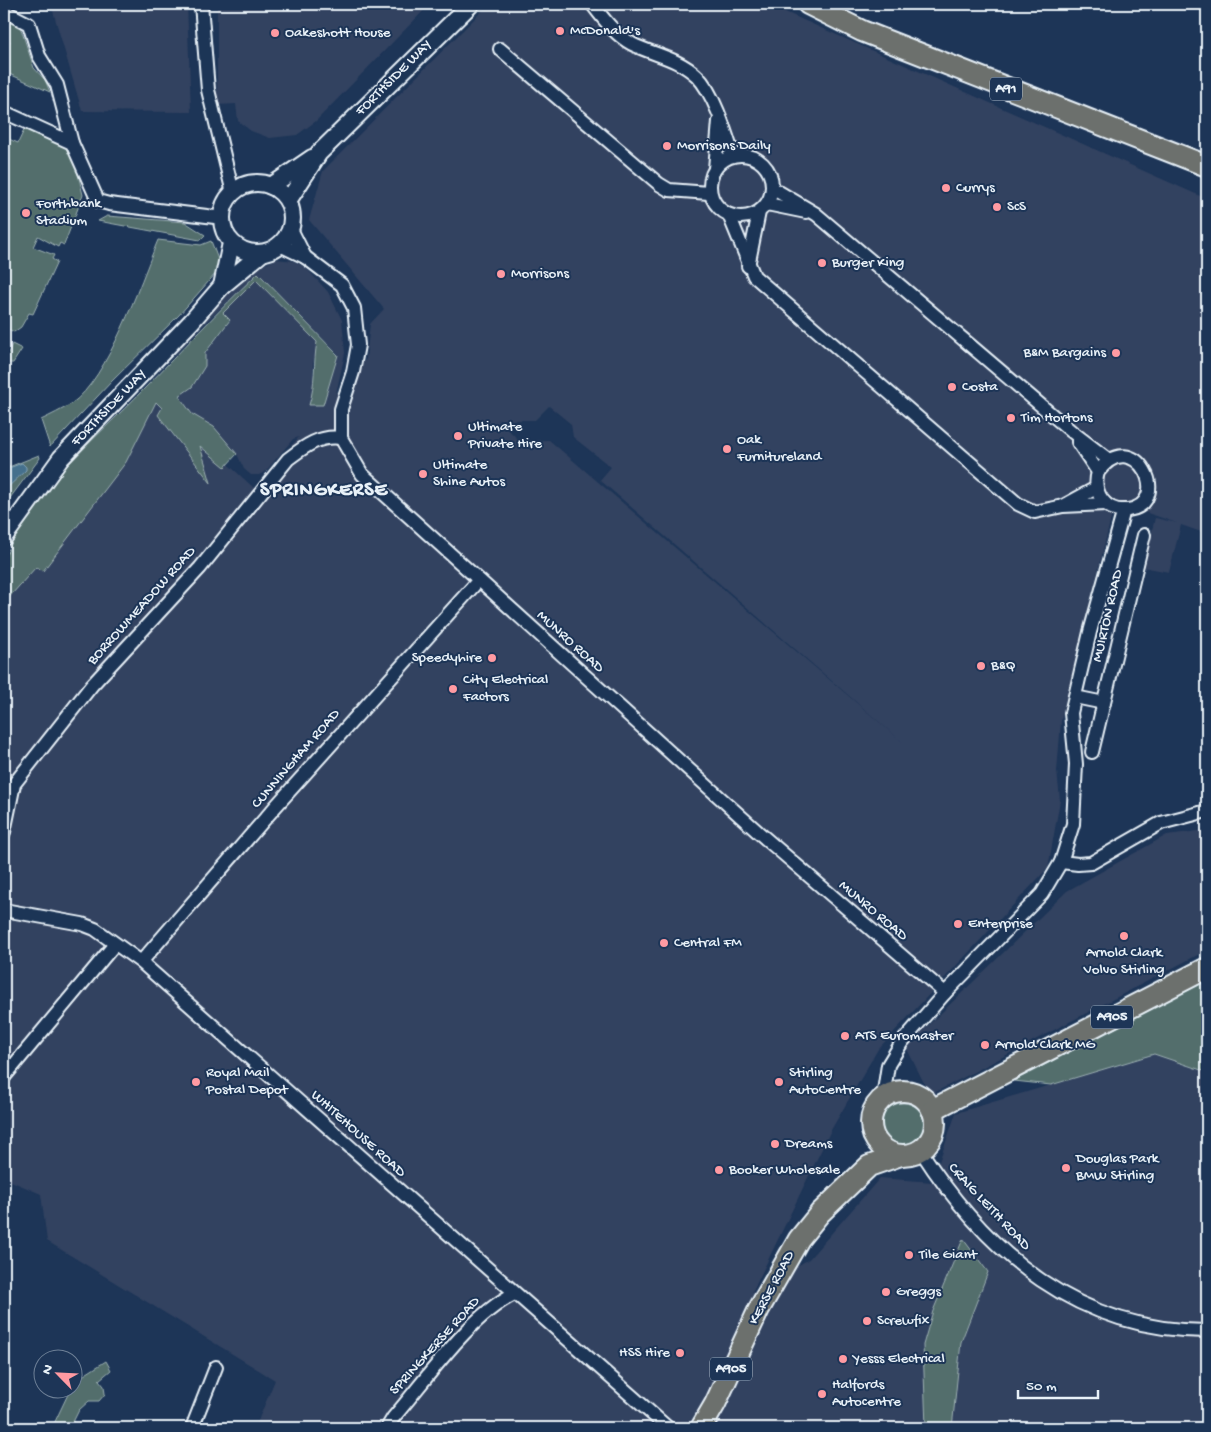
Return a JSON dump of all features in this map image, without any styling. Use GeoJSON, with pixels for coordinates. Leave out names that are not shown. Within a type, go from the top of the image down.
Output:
{"type":"FeatureCollection","features":[{"type":"Feature","properties":{"kind":"main road","name":"A91"},"geometry":{"type":"LineString","coordinates":[[808,4],[862,31],[1207,166]]}},
{"type":"Feature","properties":{"kind":"main road","name":"A905"},"geometry":{"type":"LineString","coordinates":[[932,1110],[1207,968]]}},
{"type":"Feature","properties":{"kind":"main road"},"geometry":{"type":"LineString","coordinates":[[869,1166],[872,1114],[883,1098],[901,1091],[911,1092],[927,1102],[932,1110],[935,1128],[928,1145],[920,1151]]}},
{"type":"Feature","properties":{"kind":"main road"},"geometry":{"type":"LineString","coordinates":[[872,1134],[882,1148],[898,1156]]}},
{"type":"Feature","properties":{"kind":"main road","name":"A905"},"geometry":{"type":"LineString","coordinates":[[898,1156],[906,1156],[920,1151]]}},
{"type":"Feature","properties":{"kind":"main road","name":"KERSE ROAD"},"geometry":{"type":"LineString","coordinates":[[701,1428],[715,1404],[759,1309],[798,1239],[820,1213],[869,1166],[898,1156]]}},
{"type":"Feature","properties":{"kind":"street"},"geometry":{"type":"LineString","coordinates":[[201,4],[208,90],[233,193]]}},
{"type":"Feature","properties":{"kind":"street","name":"FORTHSIDE WAY"},"geometry":{"type":"LineString","coordinates":[[271,186],[319,153],[471,4]]}},
{"type":"Feature","properties":{"kind":"street"},"geometry":{"type":"LineString","coordinates":[[592,4],[613,31],[633,44],[667,56],[698,76],[720,114],[733,156]]}},
{"type":"Feature","properties":{"kind":"street"},"geometry":{"type":"LineString","coordinates":[[4,11],[29,24],[39,56],[57,84],[72,143],[98,201],[222,218]]}},
{"type":"Feature","properties":{"kind":"street"},"geometry":{"type":"LineString","coordinates":[[500,49],[658,184],[669,190],[709,193]]}},
{"type":"Feature","properties":{"kind":"street"},"geometry":{"type":"LineString","coordinates":[[4,112],[72,143]]}},
{"type":"Feature","properties":{"kind":"street"},"geometry":{"type":"LineString","coordinates":[[715,169],[720,114]]}},
{"type":"Feature","properties":{"kind":"street","name":"FORTHSIDE WAY"},"geometry":{"type":"LineString","coordinates":[[288,201],[319,153]]}},
{"type":"Feature","properties":{"kind":"street"},"geometry":{"type":"LineString","coordinates":[[748,266],[763,208],[772,188],[767,169],[758,159],[748,155],[733,156],[722,161],[715,169],[710,179],[709,193],[716,204],[729,215],[748,266],[754,276],[1018,504],[1036,512],[1063,506],[1106,504]]}},
{"type":"Feature","properties":{"kind":"street"},"geometry":{"type":"LineString","coordinates":[[291,229],[280,245],[262,253],[250,253],[231,243],[222,218],[226,203],[233,193],[249,184],[271,186],[280,192],[288,201],[292,211],[291,229],[305,257]]}},
{"type":"Feature","properties":{"kind":"street"},"geometry":{"type":"LineString","coordinates":[[772,188],[816,214],[1071,431],[1109,460]]}},
{"type":"Feature","properties":{"kind":"street"},"geometry":{"type":"LineString","coordinates":[[729,215],[740,217],[763,208],[816,214]]}},
{"type":"Feature","properties":{"kind":"street","name":"FORTHSIDE WAY"},"geometry":{"type":"LineString","coordinates":[[222,286],[231,243]]}},
{"type":"Feature","properties":{"kind":"street"},"geometry":{"type":"LineString","coordinates":[[280,245],[305,257],[342,285],[354,308],[358,346],[353,372],[341,409],[341,438]]}},
{"type":"Feature","properties":{"kind":"street","name":"FORTHSIDE WAY"},"geometry":{"type":"LineString","coordinates":[[4,538],[61,458],[192,322],[222,286],[262,253]]}},
{"type":"Feature","properties":{"kind":"street"},"geometry":{"type":"LineString","coordinates":[[1071,431],[1098,472]]}},
{"type":"Feature","properties":{"kind":"street","name":"BORROWMEADOW ROAD"},"geometry":{"type":"LineString","coordinates":[[4,832],[14,784],[92,685],[200,568],[288,459],[306,446],[327,436],[341,438]]}},
{"type":"Feature","properties":{"kind":"street","name":"MUNRO ROAD"},"geometry":{"type":"LineString","coordinates":[[341,438],[362,474],[765,839],[945,993]]}},
{"type":"Feature","properties":{"kind":"street"},"geometry":{"type":"LineString","coordinates":[[1118,457],[1134,459],[1147,471],[1149,480],[1145,498],[1132,509],[1118,510],[1106,504],[1096,488],[1098,472],[1109,460],[1118,457]]}},
{"type":"Feature","properties":{"kind":"street"},"geometry":{"type":"LineString","coordinates":[[1063,506],[1096,488]]}},
{"type":"Feature","properties":{"kind":"street"},"geometry":{"type":"LineString","coordinates":[[883,1098],[888,1065],[902,1042],[945,993],[1042,894],[1062,862],[1073,824],[1076,764],[1071,727],[1075,697],[1090,632],[1124,510]]}},
{"type":"Feature","properties":{"kind":"street","name":"MUIRTON ROAD"},"geometry":{"type":"LineString","coordinates":[[1092,752],[1144,535]]}},
{"type":"Feature","properties":{"kind":"street","name":"CUNNINGHAM ROAD"},"geometry":{"type":"LineString","coordinates":[[141,962],[276,806],[478,580]]}},
{"type":"Feature","properties":{"kind":"street"},"geometry":{"type":"LineString","coordinates":[[1075,697],[1104,703]]}},
{"type":"Feature","properties":{"kind":"street"},"geometry":{"type":"LineString","coordinates":[[1062,862],[1091,863],[1161,823],[1207,811]]}},
{"type":"Feature","properties":{"kind":"street","name":"WHITEHOUSE ROAD"},"geometry":{"type":"LineString","coordinates":[[4,910],[82,924],[141,962],[514,1294],[668,1428]]}},
{"type":"Feature","properties":{"kind":"street"},"geometry":{"type":"LineString","coordinates":[[4,1077],[115,944]]}},
{"type":"Feature","properties":{"kind":"street","name":"CRAIG LEITH ROAD"},"geometry":{"type":"LineString","coordinates":[[920,1151],[935,1173],[1004,1252],[1048,1287],[1087,1307],[1124,1320],[1174,1331],[1207,1331]]}},
{"type":"Feature","properties":{"kind":"street","name":"SPRINGKERSE ROAD"},"geometry":{"type":"LineString","coordinates":[[387,1428],[393,1418],[463,1336],[496,1303],[514,1294]]}},
{"type":"Feature","properties":{"kind":"street"},"geometry":{"type":"LineString","coordinates":[[192,1428],[216,1367]]}},
{"type":"Feature","properties":{"kind":"shaded area"},"geometry":{"type":"Polygon","coordinates":[[[51,4],[187,4],[191,112],[82,111],[51,4]]]}},
{"type":"Feature","properties":{"kind":"shaded area"},"geometry":{"type":"Polygon","coordinates":[[[217,4],[430,4],[316,121],[297,135],[270,138],[251,131],[238,121],[236,104],[217,105],[217,4]]]}},
{"type":"Feature","properties":{"kind":"shaded area"},"geometry":{"type":"Polygon","coordinates":[[[489,4],[767,4],[1207,199],[1207,534],[1181,525],[1169,572],[1143,567],[1155,518],[1177,523],[1115,502],[1061,721],[1057,771],[1060,800],[1048,868],[878,1049],[831,1130],[752,1293],[809,1259],[880,1178],[932,1182],[956,1113],[1155,1054],[1207,1072],[1207,1428],[255,1428],[275,1380],[47,1241],[41,1194],[4,1178],[4,567],[151,394],[255,489],[299,437],[293,439],[265,472],[259,475],[251,475],[244,469],[237,454],[214,427],[192,414],[179,396],[192,387],[205,366],[205,353],[230,321],[222,313],[256,280],[318,342],[313,364],[314,390],[309,404],[338,354],[258,273],[207,321],[173,357],[210,307],[240,277],[276,259],[294,261],[306,268],[328,292],[342,320],[345,353],[336,394],[366,359],[370,324],[384,309],[309,220],[323,171],[489,4]],[[549,406],[535,420],[498,420],[520,441],[549,440],[907,746],[600,480],[611,467],[573,437],[571,424],[549,406]]]}},
{"type":"Feature","properties":{"kind":"shaded area"},"geometry":{"type":"Polygon","coordinates":[[[22,463],[26,470],[4,491],[4,470],[22,463]]]}},
{"type":"Feature","properties":{"kind":"shaded area"},"geometry":{"type":"Polygon","coordinates":[[[1207,830],[1207,950],[930,1095],[906,1047],[1067,891],[1167,835],[1207,830]]]}},
{"type":"Feature","properties":{"kind":"green space"},"geometry":{"type":"Polygon","coordinates":[[[4,20],[20,26],[34,68],[45,80],[50,92],[7,73],[4,81],[4,57],[10,41],[4,38],[4,20]]]}},
{"type":"Feature","properties":{"kind":"green space"},"geometry":{"type":"Polygon","coordinates":[[[26,126],[67,146],[78,174],[83,195],[64,245],[60,243],[58,247],[38,236],[33,247],[54,255],[52,259],[57,262],[33,314],[29,313],[21,327],[14,332],[4,327],[4,137],[18,143],[26,126]]]}},
{"type":"Feature","properties":{"kind":"green space"},"geometry":{"type":"Polygon","coordinates":[[[107,216],[185,222],[205,235],[200,240],[98,221],[107,216]]]}},
{"type":"Feature","properties":{"kind":"green space"},"geometry":{"type":"Polygon","coordinates":[[[158,240],[201,245],[211,241],[219,262],[217,272],[179,315],[112,381],[50,447],[41,420],[71,404],[85,392],[98,374],[122,329],[158,240]]]}},
{"type":"Feature","properties":{"kind":"green space"},"geometry":{"type":"Polygon","coordinates":[[[258,273],[338,355],[323,405],[309,405],[313,389],[317,342],[256,280],[223,313],[230,320],[205,353],[205,366],[192,387],[179,396],[192,414],[214,427],[237,454],[225,467],[200,446],[211,483],[158,415],[162,408],[156,402],[126,462],[43,571],[36,567],[4,603],[2,574],[5,558],[31,510],[85,447],[258,273]]]}},
{"type":"Feature","properties":{"kind":"green space"},"geometry":{"type":"Polygon","coordinates":[[[12,344],[22,349],[13,363],[4,363],[12,344]]]}},
{"type":"Feature","properties":{"kind":"green space"},"geometry":{"type":"Polygon","coordinates":[[[39,455],[40,458],[4,506],[4,469],[39,455]]]}},
{"type":"Feature","properties":{"kind":"green space"},"geometry":{"type":"Polygon","coordinates":[[[1207,980],[1207,1072],[1154,1054],[1051,1085],[1014,1081],[1207,980]]]}},
{"type":"Feature","properties":{"kind":"green space"},"geometry":{"type":"Polygon","coordinates":[[[903,1103],[915,1107],[921,1113],[925,1125],[921,1137],[915,1143],[903,1147],[891,1143],[885,1137],[881,1125],[885,1113],[891,1107],[903,1103]]]}},
{"type":"Feature","properties":{"kind":"green space"},"geometry":{"type":"Polygon","coordinates":[[[963,1239],[988,1272],[961,1342],[952,1428],[926,1428],[923,1345],[933,1311],[963,1239]]]}},
{"type":"Feature","properties":{"kind":"green space"},"geometry":{"type":"Polygon","coordinates":[[[106,1361],[111,1370],[99,1380],[104,1386],[105,1394],[99,1401],[89,1401],[79,1410],[70,1428],[52,1428],[65,1400],[82,1400],[82,1376],[106,1361]]]}},
{"type":"Feature","properties":{"kind":"place","name":"McDonald's"},"geometry":{"type":"Point","coordinates":[560,31]}},
{"type":"Feature","properties":{"kind":"place","name":"Oakeshott House"},"geometry":{"type":"Point","coordinates":[275,33]}},
{"type":"Feature","properties":{"kind":"place","name":"Morrisons Daily"},"geometry":{"type":"Point","coordinates":[667,146]}},
{"type":"Feature","properties":{"kind":"place","name":"Currys"},"geometry":{"type":"Point","coordinates":[946,188]}},
{"type":"Feature","properties":{"kind":"place","name":"ScS"},"geometry":{"type":"Point","coordinates":[997,207]}},
{"type":"Feature","properties":{"kind":"place","name":"Forthbank Stadium"},"geometry":{"type":"Point","coordinates":[26,213]}},
{"type":"Feature","properties":{"kind":"place","name":"Burger King"},"geometry":{"type":"Point","coordinates":[822,263]}},
{"type":"Feature","properties":{"kind":"place","name":"Morrisons"},"geometry":{"type":"Point","coordinates":[501,274]}},
{"type":"Feature","properties":{"kind":"place","name":"B&M Bargains"},"geometry":{"type":"Point","coordinates":[1116,353]}},
{"type":"Feature","properties":{"kind":"place","name":"Costa"},"geometry":{"type":"Point","coordinates":[952,387]}},
{"type":"Feature","properties":{"kind":"place","name":"Tim Hortons"},"geometry":{"type":"Point","coordinates":[1011,418]}},
{"type":"Feature","properties":{"kind":"place","name":"Ultimate Private Hire"},"geometry":{"type":"Point","coordinates":[458,436]}},
{"type":"Feature","properties":{"kind":"place","name":"Oak Furnitureland"},"geometry":{"type":"Point","coordinates":[727,449]}},
{"type":"Feature","properties":{"kind":"place","name":"Ultimate Shine Autos"},"geometry":{"type":"Point","coordinates":[423,474]}},
{"type":"Feature","properties":{"kind":"place","name":"Speedyhire"},"geometry":{"type":"Point","coordinates":[492,658]}},
{"type":"Feature","properties":{"kind":"place","name":"B&Q"},"geometry":{"type":"Point","coordinates":[981,666]}},
{"type":"Feature","properties":{"kind":"place","name":"City Electrical Factors"},"geometry":{"type":"Point","coordinates":[453,689]}},
{"type":"Feature","properties":{"kind":"place","name":"Enterprise"},"geometry":{"type":"Point","coordinates":[958,924]}},
{"type":"Feature","properties":{"kind":"place","name":"Arnold Clark Volvo Stirling"},"geometry":{"type":"Point","coordinates":[1124,936]}},
{"type":"Feature","properties":{"kind":"place","name":"Central FM"},"geometry":{"type":"Point","coordinates":[664,943]}},
{"type":"Feature","properties":{"kind":"place","name":"ATS Euromaster"},"geometry":{"type":"Point","coordinates":[845,1036]}},
{"type":"Feature","properties":{"kind":"place","name":"Arnold Clark MG"},"geometry":{"type":"Point","coordinates":[985,1045]}},
{"type":"Feature","properties":{"kind":"place","name":"Royal Mail Postal Depot"},"geometry":{"type":"Point","coordinates":[196,1082]}},
{"type":"Feature","properties":{"kind":"place","name":"Stirling AutoCentre"},"geometry":{"type":"Point","coordinates":[779,1082]}},
{"type":"Feature","properties":{"kind":"place","name":"Dreams"},"geometry":{"type":"Point","coordinates":[775,1144]}},
{"type":"Feature","properties":{"kind":"place","name":"Douglas Park BMW Stirling"},"geometry":{"type":"Point","coordinates":[1066,1168]}},
{"type":"Feature","properties":{"kind":"place","name":"Booker Wholesale"},"geometry":{"type":"Point","coordinates":[719,1170]}},
{"type":"Feature","properties":{"kind":"place","name":"Tile Giant"},"geometry":{"type":"Point","coordinates":[909,1255]}},
{"type":"Feature","properties":{"kind":"place","name":"Greggs"},"geometry":{"type":"Point","coordinates":[886,1292]}},
{"type":"Feature","properties":{"kind":"place","name":"Screwfix"},"geometry":{"type":"Point","coordinates":[867,1321]}},
{"type":"Feature","properties":{"kind":"place","name":"HSS Hire"},"geometry":{"type":"Point","coordinates":[680,1353]}},
{"type":"Feature","properties":{"kind":"place","name":"Yesss Electrical"},"geometry":{"type":"Point","coordinates":[843,1359]}},
{"type":"Feature","properties":{"kind":"place","name":"Halfords Autocentre"},"geometry":{"type":"Point","coordinates":[822,1394]}},
{"type":"Feature","properties":{"kind":"district","name":"SPRINGKERSE"},"geometry":{"type":"Point","coordinates":[324,491]}}]}
